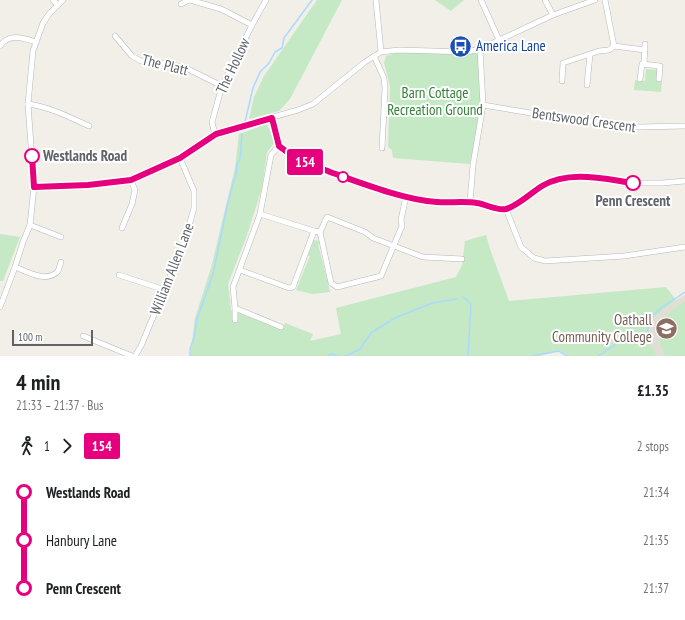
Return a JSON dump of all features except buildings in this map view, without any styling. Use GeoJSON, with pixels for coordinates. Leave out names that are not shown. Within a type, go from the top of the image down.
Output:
{"type":"FeatureCollection","features":[{"type":"Feature","properties":{"kind":"street"},"geometry":{"type":"LineString","coordinates":[[53,0],[58,4]]}},
{"type":"Feature","properties":{"kind":"street"},"geometry":{"type":"LineString","coordinates":[[0,307],[30,225],[34,187],[28,104],[32,51],[43,23],[49,14],[63,0]]}},
{"type":"Feature","properties":{"kind":"street"},"geometry":{"type":"LineString","coordinates":[[181,4],[189,0],[221,9],[252,25]]}},
{"type":"Feature","properties":{"kind":"street","name":"The Hollow"},"geometry":{"type":"LineString","coordinates":[[216,134],[212,122],[222,86],[266,0]]}},
{"type":"Feature","properties":{"kind":"street"},"geometry":{"type":"LineString","coordinates":[[376,0],[381,52]]}},
{"type":"Feature","properties":{"kind":"street"},"geometry":{"type":"LineString","coordinates":[[481,0],[499,40]]}},
{"type":"Feature","properties":{"kind":"street"},"geometry":{"type":"LineString","coordinates":[[545,0],[553,15]]}},
{"type":"Feature","properties":{"kind":"street"},"geometry":{"type":"LineString","coordinates":[[34,187],[88,185],[131,180],[180,158],[216,134],[298,110],[313,104],[365,62],[381,52],[399,50],[467,52],[480,49],[553,15],[595,0]]}},
{"type":"Feature","properties":{"kind":"street"},"geometry":{"type":"LineString","coordinates":[[604,0],[614,46]]}},
{"type":"Feature","properties":{"kind":"street","name":"The Platt"},"geometry":{"type":"LineString","coordinates":[[115,36],[132,56],[141,61],[169,64],[188,69],[222,86]]}},
{"type":"Feature","properties":{"kind":"street"},"geometry":{"type":"LineString","coordinates":[[0,44],[5,39],[15,37],[36,42]]}},
{"type":"Feature","properties":{"kind":"street"},"geometry":{"type":"LineString","coordinates":[[640,79],[642,64],[644,64],[645,44]]}},
{"type":"Feature","properties":{"kind":"street"},"geometry":{"type":"LineString","coordinates":[[562,81],[563,63],[598,51],[609,50],[614,46],[645,50]]}},
{"type":"Feature","properties":{"kind":"street"},"geometry":{"type":"LineString","coordinates":[[470,202],[473,165],[483,104],[480,49]]}},
{"type":"Feature","properties":{"kind":"street"},"geometry":{"type":"LineString","coordinates":[[587,85],[590,54]]}},
{"type":"Feature","properties":{"kind":"street"},"geometry":{"type":"LineString","coordinates":[[374,56],[380,68],[384,83],[382,148]]}},
{"type":"Feature","properties":{"kind":"street"},"geometry":{"type":"LineString","coordinates":[[644,64],[660,66],[659,79]]}},
{"type":"Feature","properties":{"kind":"street"},"geometry":{"type":"LineString","coordinates":[[28,104],[56,112],[89,126]]}},
{"type":"Feature","properties":{"kind":"street","name":"Bentswood Crescent"},"geometry":{"type":"LineString","coordinates":[[483,104],[555,117],[638,127],[685,126]]}},
{"type":"Feature","properties":{"kind":"street"},"geometry":{"type":"LineString","coordinates":[[272,118],[279,146],[302,161],[349,179],[406,196],[437,202],[470,202],[506,209],[542,186],[554,180],[565,177],[578,176],[633,183],[662,184],[685,181]]}},
{"type":"Feature","properties":{"kind":"street"},"geometry":{"type":"LineString","coordinates":[[235,320],[233,288],[260,214],[271,155],[279,146]]}},
{"type":"Feature","properties":{"kind":"street","name":"William Allen Lane"},"geometry":{"type":"LineString","coordinates":[[134,356],[142,346],[165,290],[184,243],[194,208],[194,191],[180,158]]}},
{"type":"Feature","properties":{"kind":"street"},"geometry":{"type":"LineString","coordinates":[[122,228],[132,204],[135,190],[131,180]]}},
{"type":"Feature","properties":{"kind":"street"},"geometry":{"type":"LineString","coordinates":[[406,196],[401,220],[402,226],[394,245],[382,276],[337,286],[331,283],[320,232],[327,217],[365,232],[373,238],[394,245],[423,256],[462,259]]}},
{"type":"Feature","properties":{"kind":"street"},"geometry":{"type":"LineString","coordinates":[[506,209],[521,247],[534,258],[545,261],[624,256],[685,247]]}},
{"type":"Feature","properties":{"kind":"street"},"geometry":{"type":"LineString","coordinates":[[260,214],[320,232]]}},
{"type":"Feature","properties":{"kind":"street"},"geometry":{"type":"LineString","coordinates":[[30,225],[61,237]]}},
{"type":"Feature","properties":{"kind":"street"},"geometry":{"type":"LineString","coordinates":[[240,270],[289,288],[293,287],[314,231]]}},
{"type":"Feature","properties":{"kind":"street"},"geometry":{"type":"LineString","coordinates":[[15,267],[38,276],[51,276],[58,271],[61,262]]}},
{"type":"Feature","properties":{"kind":"street"},"geometry":{"type":"LineString","coordinates":[[119,275],[165,290]]}},
{"type":"Feature","properties":{"kind":"street"},"geometry":{"type":"LineString","coordinates":[[235,308],[281,327]]}},
{"type":"Feature","properties":{"kind":"street"},"geometry":{"type":"LineString","coordinates":[[83,336],[134,356]]}},
{"type":"Feature","properties":{"kind":"shaded area","name":"Oathall Community College"},"geometry":{"type":"Polygon","coordinates":[[[685,295],[685,356],[657,356],[648,339],[651,320],[676,300],[685,295]]]}},
{"type":"Feature","properties":{"kind":"green space"},"geometry":{"type":"Polygon","coordinates":[[[317,0],[342,0],[290,99],[279,111],[249,119],[254,97],[264,76],[317,0]]]}},
{"type":"Feature","properties":{"kind":"green space"},"geometry":{"type":"Polygon","coordinates":[[[435,0],[464,0],[451,11],[435,0]]]}},
{"type":"Feature","properties":{"kind":"green space","name":"Barn Cottage Recreation Ground"},"geometry":{"type":"Polygon","coordinates":[[[400,52],[466,55],[478,52],[482,104],[470,164],[393,158],[392,150],[388,147],[390,86],[384,63],[386,56],[400,52]]]}},
{"type":"Feature","properties":{"kind":"green space"},"geometry":{"type":"Polygon","coordinates":[[[646,69],[658,70],[657,80],[662,81],[661,92],[634,90],[635,80],[645,81],[646,69]]]}},
{"type":"Feature","properties":{"kind":"green space"},"geometry":{"type":"Polygon","coordinates":[[[267,124],[275,142],[267,152],[262,188],[246,238],[228,284],[231,310],[282,330],[285,323],[313,334],[310,341],[341,334],[336,308],[456,277],[462,265],[465,241],[486,235],[509,301],[666,287],[676,300],[651,320],[648,339],[657,356],[568,356],[560,350],[540,356],[190,356],[195,318],[211,268],[235,168],[239,134],[267,124]]]}},
{"type":"Feature","properties":{"kind":"green space"},"geometry":{"type":"Polygon","coordinates":[[[0,234],[20,237],[3,281],[0,281],[0,234]]]}},
{"type":"Feature","properties":{"kind":"green space"},"geometry":{"type":"Polygon","coordinates":[[[314,240],[319,241],[318,244],[330,292],[312,294],[296,290],[310,256],[308,256],[314,240]]]}},
{"type":"Feature","properties":{"kind":"green space","name":"Oathall Community College"},"geometry":{"type":"Polygon","coordinates":[[[685,302],[685,356],[666,356],[660,340],[662,324],[671,311],[685,302]]]}},
{"type":"Feature","properties":{"kind":"waterway"},"geometry":{"type":"LineString","coordinates":[[245,122],[253,88],[260,72],[269,63],[275,52],[282,48],[284,38],[312,0]]}},
{"type":"Feature","properties":{"kind":"waterway"},"geometry":{"type":"LineString","coordinates":[[190,356],[190,349],[194,338],[197,319],[213,274],[228,202],[236,174],[237,164],[240,159],[242,134]]}},
{"type":"Feature","properties":{"kind":"waterway"},"geometry":{"type":"LineString","coordinates":[[598,356],[628,336],[647,334],[650,318],[661,308],[685,292]]}},
{"type":"Feature","properties":{"kind":"waterway"},"geometry":{"type":"LineString","coordinates":[[463,297],[471,304],[468,356]]}},
{"type":"Feature","properties":{"kind":"waterway"},"geometry":{"type":"LineString","coordinates":[[344,356],[360,349],[371,333],[395,318],[432,303],[457,299]]}},
{"type":"Feature","properties":{"kind":"waterway"},"geometry":{"type":"LineString","coordinates":[[531,356],[559,351],[567,356]]}},
{"type":"Feature","properties":{"kind":"waterway"},"geometry":{"type":"LineString","coordinates":[[328,356],[331,354],[337,356]]}},
{"type":"Feature","properties":{"kind":"bus line","name":"154"},"geometry":{"type":"LineString","coordinates":[[32,156],[34,187],[88,185],[131,180],[180,158],[216,134],[272,118],[279,146],[302,161],[349,179],[406,196],[437,202],[477,203],[506,209],[542,186],[554,180],[565,177],[578,176],[633,183]]}},
{"type":"Feature","properties":{"kind":"place","name":"America Lane"},"geometry":{"type":"Point","coordinates":[460,46]}},
{"type":"Feature","properties":{"kind":"place","name":"Westlands Road"},"geometry":{"type":"Point","coordinates":[32,156]}},
{"type":"Feature","properties":{"kind":"place","name":"Penn Crescent"},"geometry":{"type":"Point","coordinates":[633,183]}},
{"type":"Feature","properties":{"kind":"place","name":"Oathall Community College"},"geometry":{"type":"Point","coordinates":[667,329]}}]}
